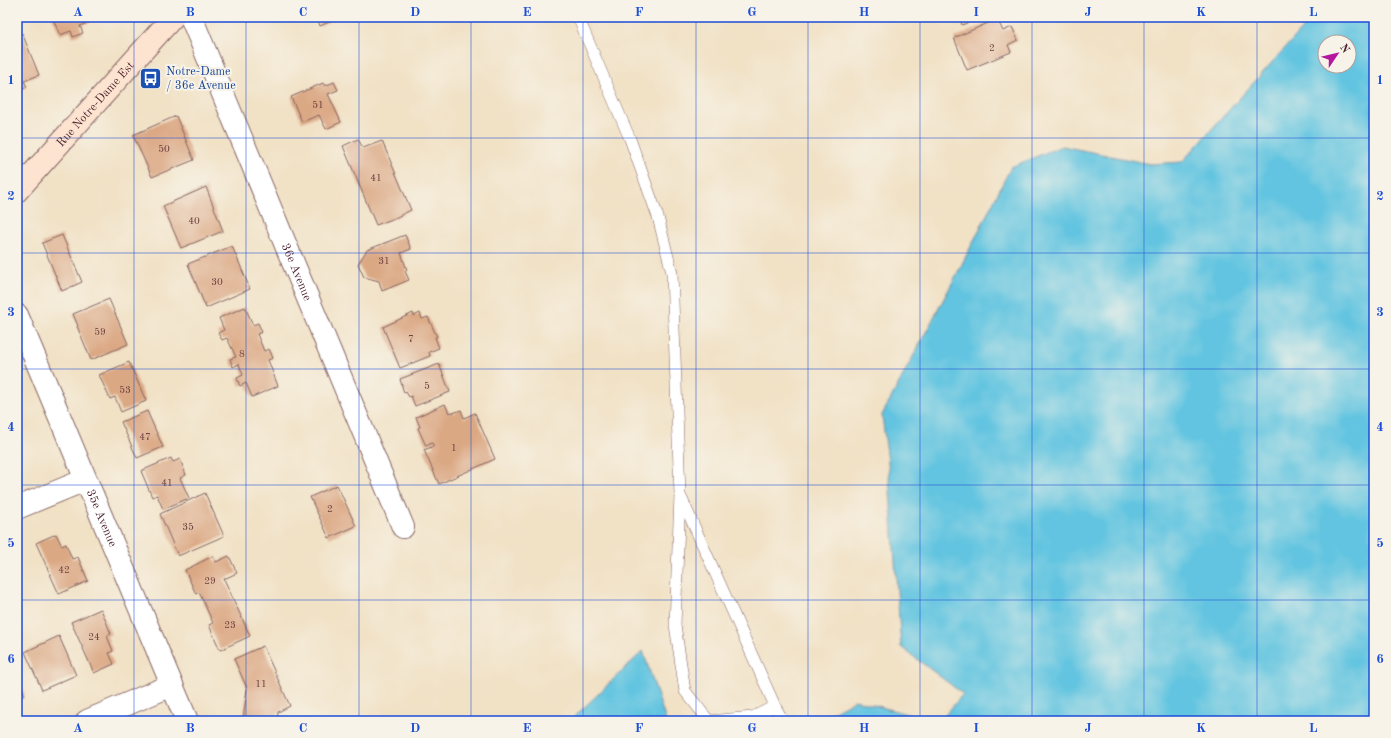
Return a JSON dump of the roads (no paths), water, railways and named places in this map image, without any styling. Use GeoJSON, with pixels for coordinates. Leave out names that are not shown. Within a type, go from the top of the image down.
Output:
{"type":"FeatureCollection","features":[{"type":"Feature","properties":{"kind":"main road","name":"Rue Notre-Dame Est"},"geometry":{"type":"LineString","coordinates":[[17,191],[173,17]]}},
{"type":"Feature","properties":{"kind":"street","name":"36e Avenue"},"geometry":{"type":"LineString","coordinates":[[191,17],[403,527]]}},
{"type":"Feature","properties":{"kind":"street","name":"35e Avenue"},"geometry":{"type":"LineString","coordinates":[[17,314],[187,721]]}},
{"type":"Feature","properties":{"kind":"street"},"geometry":{"type":"LineString","coordinates":[[17,508],[86,480]]}},
{"type":"Feature","properties":{"kind":"street"},"geometry":{"type":"LineString","coordinates":[[87,721],[172,685]]}},
{"type":"Feature","properties":{"kind":"lane"},"geometry":{"type":"LineString","coordinates":[[578,17],[630,139],[658,217],[672,273],[680,495],[675,626],[685,691],[709,721],[753,717],[775,706]]}},
{"type":"Feature","properties":{"kind":"lane"},"geometry":{"type":"LineString","coordinates":[[680,495],[783,721]]}},
{"type":"Feature","properties":{"kind":"water"},"geometry":{"type":"Polygon","coordinates":[[[1313,17],[1374,17],[1374,721],[940,721],[963,694],[901,647],[888,462],[882,415],[958,272],[1011,167],[1062,146],[1150,164],[1182,162],[1313,17]]]}},
{"type":"Feature","properties":{"kind":"water"},"geometry":{"type":"Polygon","coordinates":[[[643,651],[666,721],[570,721],[643,651]]]}},
{"type":"Feature","properties":{"kind":"water"},"geometry":{"type":"Polygon","coordinates":[[[855,700],[933,721],[816,721],[855,700]]]}},
{"type":"Feature","properties":{"kind":"place","name":"Notre-Dame / 36e Avenue"},"geometry":{"type":"Point","coordinates":[150,78]}}]}
